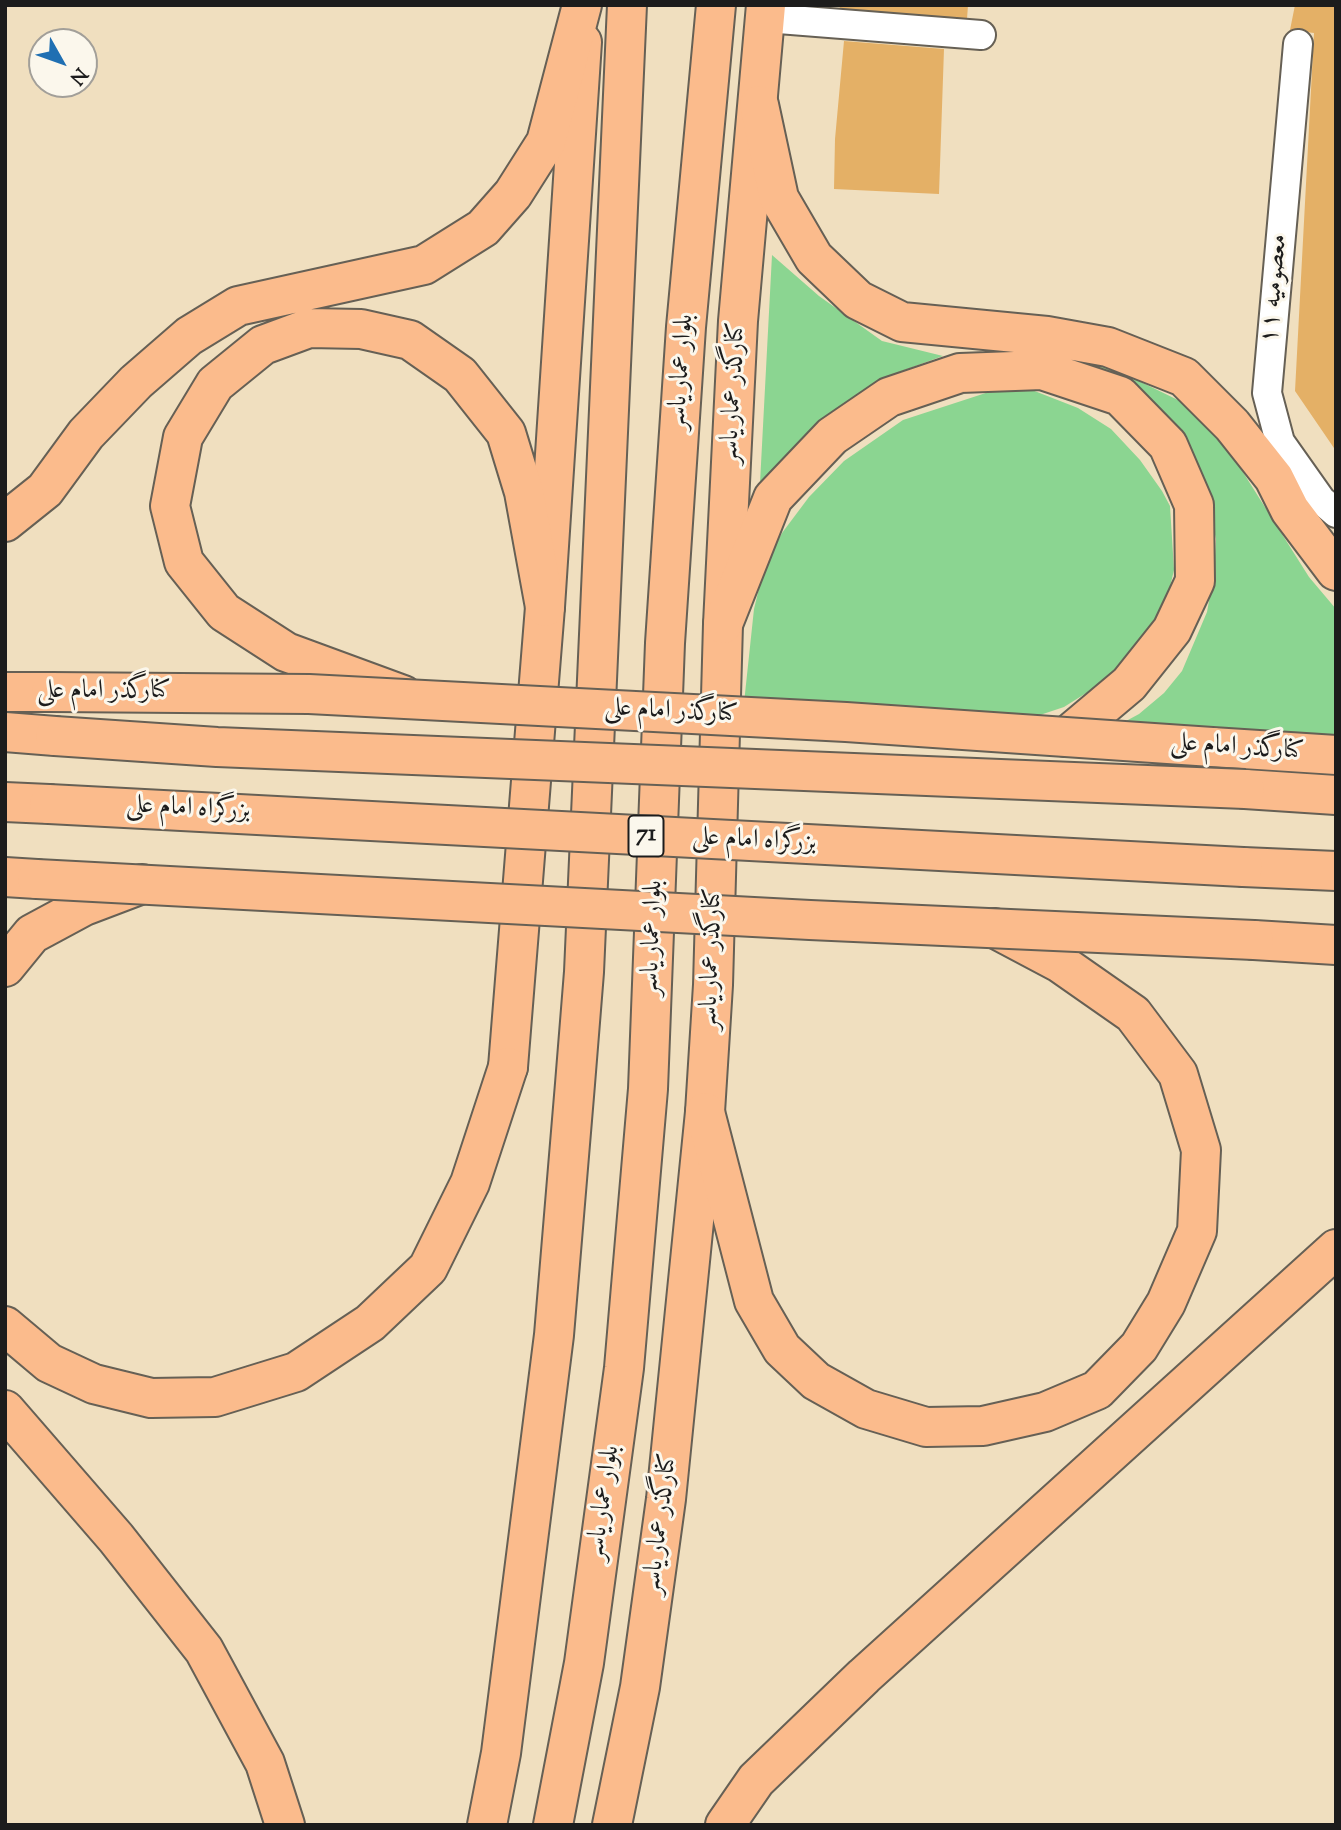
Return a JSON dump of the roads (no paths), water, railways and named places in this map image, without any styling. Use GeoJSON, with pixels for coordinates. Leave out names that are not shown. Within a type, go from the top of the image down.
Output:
{"type":"FeatureCollection","features":[{"type":"Feature","properties":{"kind":"main road"},"geometry":{"type":"LineString","coordinates":[[5,523],[45,490],[86,433],[136,382],[189,335],[238,306],[424,265],[483,228],[513,194],[547,142],[583,5]]}},
{"type":"Feature","properties":{"kind":"main road"},"geometry":{"type":"LineString","coordinates":[[5,1326],[49,1363],[94,1384],[151,1398],[215,1397],[296,1372],[370,1323],[428,1268],[470,1183],[508,1067],[545,607],[583,5]]}},
{"type":"Feature","properties":{"kind":"main road"},"geometry":{"type":"LineString","coordinates":[[487,1825],[501,1753],[554,1335],[580,1022],[627,5]]}},
{"type":"Feature","properties":{"kind":"main road","name":"بلوار عمار یاسر"},"geometry":{"type":"LineString","coordinates":[[553,1825],[584,1663],[627,1328],[648,1089],[665,643],[685,341],[716,5]]}},
{"type":"Feature","properties":{"kind":"main road","name":"کنارگذر عمار یاسر"},"geometry":{"type":"LineString","coordinates":[[612,1825],[640,1687],[666,1499],[705,1112],[713,985],[723,624],[738,321],[766,12]]}},
{"type":"Feature","properties":{"kind":"main road"},"geometry":{"type":"LineString","coordinates":[[759,105],[779,198],[814,258],[858,300],[902,322],[1047,336],[1108,347],[1184,377],[1232,425],[1265,467],[1290,510],[1336,571]]}},
{"type":"Feature","properties":{"kind":"main road"},"geometry":{"type":"LineString","coordinates":[[418,700],[286,652],[224,612],[184,562],[170,506],[183,437],[215,384],[263,345],[309,328],[361,329],[410,341],[460,375],[506,433],[524,492],[545,607]]}},
{"type":"Feature","properties":{"kind":"main road"},"geometry":{"type":"LineString","coordinates":[[723,624],[773,498],[832,436],[889,397],[960,373],[1042,370],[1094,387],[1120,396],[1168,445],[1194,505],[1195,581],[1172,630],[1129,684],[1066,737]]}},
{"type":"Feature","properties":{"kind":"main road","name":"کنارگذر امام علی"},"geometry":{"type":"LineString","coordinates":[[5,692],[309,694],[832,722],[1336,755]]}},
{"type":"Feature","properties":{"kind":"main road"},"geometry":{"type":"LineString","coordinates":[[5,732],[217,747],[1336,795]]}},
{"type":"Feature","properties":{"kind":"main road","name":"بزرگراه امام علی"},"geometry":{"type":"LineString","coordinates":[[5,802],[1336,872]]}},
{"type":"Feature","properties":{"kind":"main road"},"geometry":{"type":"LineString","coordinates":[[21,878],[1336,945]]}},
{"type":"Feature","properties":{"kind":"main road"},"geometry":{"type":"LineString","coordinates":[[5,967],[32,934],[84,906],[142,884]]}},
{"type":"Feature","properties":{"kind":"main road"},"geometry":{"type":"LineString","coordinates":[[705,1112],[754,1301],[782,1349],[816,1381],[866,1409],[926,1427],[983,1426],[1045,1412],[1097,1390],[1139,1346],[1171,1291],[1198,1231],[1201,1150],[1178,1074],[1133,1014],[1060,963],[994,928]]}},
{"type":"Feature","properties":{"kind":"main road"},"geometry":{"type":"LineString","coordinates":[[725,1825],[756,1780],[864,1676],[1336,1249]]}},
{"type":"Feature","properties":{"kind":"main road"},"geometry":{"type":"LineString","coordinates":[[5,1410],[116,1538],[204,1650],[265,1763],[285,1825]]}},
{"type":"Feature","properties":{"kind":"street"},"geometry":{"type":"LineString","coordinates":[[766,12],[981,35]]}},
{"type":"Feature","properties":{"kind":"street","name":"معصومیه ۱۱"},"geometry":{"type":"LineString","coordinates":[[1298,44],[1267,393],[1280,442],[1321,500],[1336,513]]}}]}
